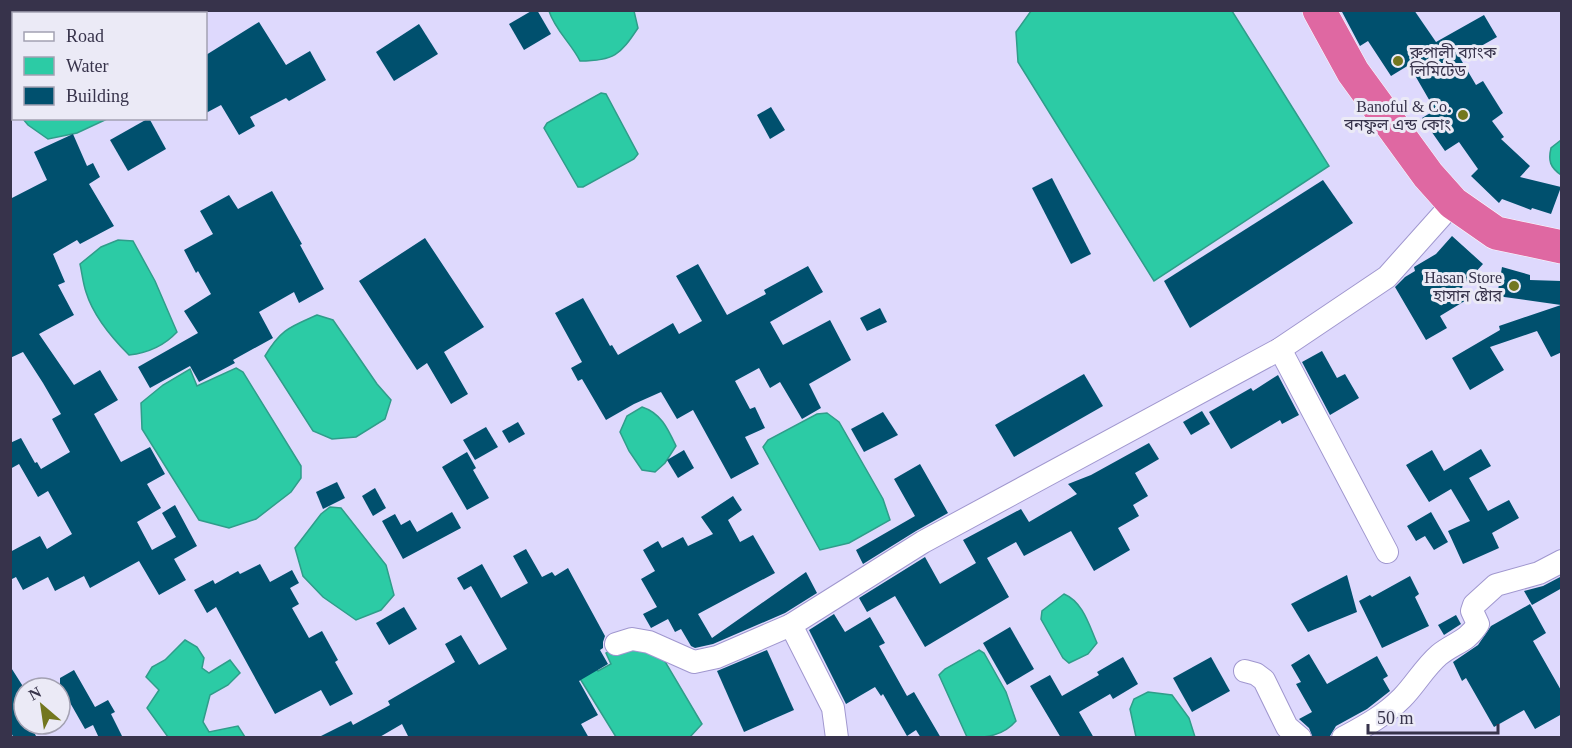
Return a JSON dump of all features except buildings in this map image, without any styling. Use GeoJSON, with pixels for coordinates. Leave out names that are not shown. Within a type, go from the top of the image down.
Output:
{"type":"FeatureCollection","features":[{"type":"Feature","properties":{"kind":"highway"},"geometry":{"type":"LineString","coordinates":[[1319,10],[1353,72],[1428,175],[1453,203],[1496,233],[1562,247]]}},
{"type":"Feature","properties":{"kind":"street"},"geometry":{"type":"LineString","coordinates":[[616,644],[632,639],[649,642],[694,662],[717,657],[791,625],[923,542],[1280,349],[1387,277],[1453,203]]}},
{"type":"Feature","properties":{"kind":"street"},"geometry":{"type":"LineString","coordinates":[[1280,349],[1388,552]]}},
{"type":"Feature","properties":{"kind":"street"},"geometry":{"type":"LineString","coordinates":[[1343,738],[1384,716],[1404,696],[1423,670],[1440,654],[1469,637],[1478,624],[1472,611],[1474,605],[1496,585],[1539,573],[1562,561]]}},
{"type":"Feature","properties":{"kind":"street"},"geometry":{"type":"LineString","coordinates":[[791,625],[833,708],[837,738]]}},
{"type":"Feature","properties":{"kind":"street"},"geometry":{"type":"LineString","coordinates":[[1245,671],[1256,674],[1264,680],[1287,727],[1300,738]]}},
{"type":"Feature","properties":{"kind":"water"},"geometry":{"type":"Polygon","coordinates":[[[11,11],[112,12],[12,12],[12,62],[11,11]]]}},
{"type":"Feature","properties":{"kind":"water"},"geometry":{"type":"Polygon","coordinates":[[[549,11],[634,11],[638,28],[626,45],[615,55],[601,60],[580,61],[549,11]]]}},
{"type":"Feature","properties":{"kind":"water"},"geometry":{"type":"Polygon","coordinates":[[[1031,11],[1232,11],[1329,166],[1154,281],[1018,62],[1016,32],[1031,11]]]}},
{"type":"Feature","properties":{"kind":"water"},"geometry":{"type":"Polygon","coordinates":[[[601,93],[606,94],[638,154],[634,159],[583,187],[578,187],[544,128],[547,123],[601,93]]]}},
{"type":"Feature","properties":{"kind":"water"},"geometry":{"type":"Polygon","coordinates":[[[24,120],[105,120],[77,133],[48,139],[24,120]]]}},
{"type":"Feature","properties":{"kind":"water"},"geometry":{"type":"Polygon","coordinates":[[[1561,140],[1561,175],[1552,166],[1550,157],[1551,148],[1561,140]]]}},
{"type":"Feature","properties":{"kind":"water"},"geometry":{"type":"Polygon","coordinates":[[[118,240],[133,241],[155,281],[177,332],[155,348],[129,355],[110,334],[93,309],[85,289],[80,264],[101,247],[118,240]]]}},
{"type":"Feature","properties":{"kind":"water"},"geometry":{"type":"Polygon","coordinates":[[[317,315],[333,320],[377,384],[391,400],[385,419],[356,437],[332,439],[313,431],[265,356],[281,334],[317,315]]]}},
{"type":"Feature","properties":{"kind":"water"},"geometry":{"type":"Polygon","coordinates":[[[236,368],[243,372],[301,466],[301,478],[291,492],[256,519],[229,528],[199,520],[142,429],[141,403],[163,385],[190,369],[197,386],[236,368]]]}},
{"type":"Feature","properties":{"kind":"water"},"geometry":{"type":"Polygon","coordinates":[[[642,407],[659,417],[676,446],[665,463],[655,472],[642,470],[620,432],[627,416],[642,407]]]}},
{"type":"Feature","properties":{"kind":"water"},"geometry":{"type":"Polygon","coordinates":[[[827,413],[839,422],[883,499],[890,520],[849,543],[820,550],[763,447],[768,440],[817,414],[827,413]]]}},
{"type":"Feature","properties":{"kind":"water"},"geometry":{"type":"Polygon","coordinates":[[[330,507],[341,508],[386,565],[394,595],[381,610],[356,620],[323,597],[303,576],[295,548],[321,514],[330,507]]]}},
{"type":"Feature","properties":{"kind":"water"},"geometry":{"type":"Polygon","coordinates":[[[1064,594],[1081,608],[1097,643],[1088,654],[1069,663],[1063,658],[1041,619],[1042,611],[1064,594]]]}},
{"type":"Feature","properties":{"kind":"water"},"geometry":{"type":"Polygon","coordinates":[[[185,640],[197,647],[204,658],[202,668],[209,673],[230,660],[240,673],[228,685],[210,695],[203,722],[209,732],[238,726],[245,737],[168,737],[147,708],[159,690],[146,677],[152,667],[165,660],[185,640]]]}},
{"type":"Feature","properties":{"kind":"water"},"geometry":{"type":"Polygon","coordinates":[[[623,644],[663,658],[702,724],[690,737],[616,737],[579,677],[591,661],[598,671],[611,664],[606,653],[623,644]]]}},
{"type":"Feature","properties":{"kind":"water"},"geometry":{"type":"Polygon","coordinates":[[[979,650],[984,653],[1006,692],[1016,721],[1006,730],[994,735],[967,737],[939,675],[945,669],[979,650]]]}},
{"type":"Feature","properties":{"kind":"water"},"geometry":{"type":"Polygon","coordinates":[[[1148,692],[1172,695],[1189,718],[1195,737],[1136,737],[1130,709],[1134,699],[1148,692]]]}},
{"type":"Feature","properties":{"kind":"place","name":"রুপালী ব্যাংক লিমিটেড"},"geometry":{"type":"Point","coordinates":[1398,61]}},
{"type":"Feature","properties":{"kind":"place","name":"Banoful & Co. বনফুল এন্ড কোং"},"geometry":{"type":"Point","coordinates":[1463,115]}},
{"type":"Feature","properties":{"kind":"place","name":"Hasan Store হাসান ষ্টোর"},"geometry":{"type":"Point","coordinates":[1514,286]}}]}
